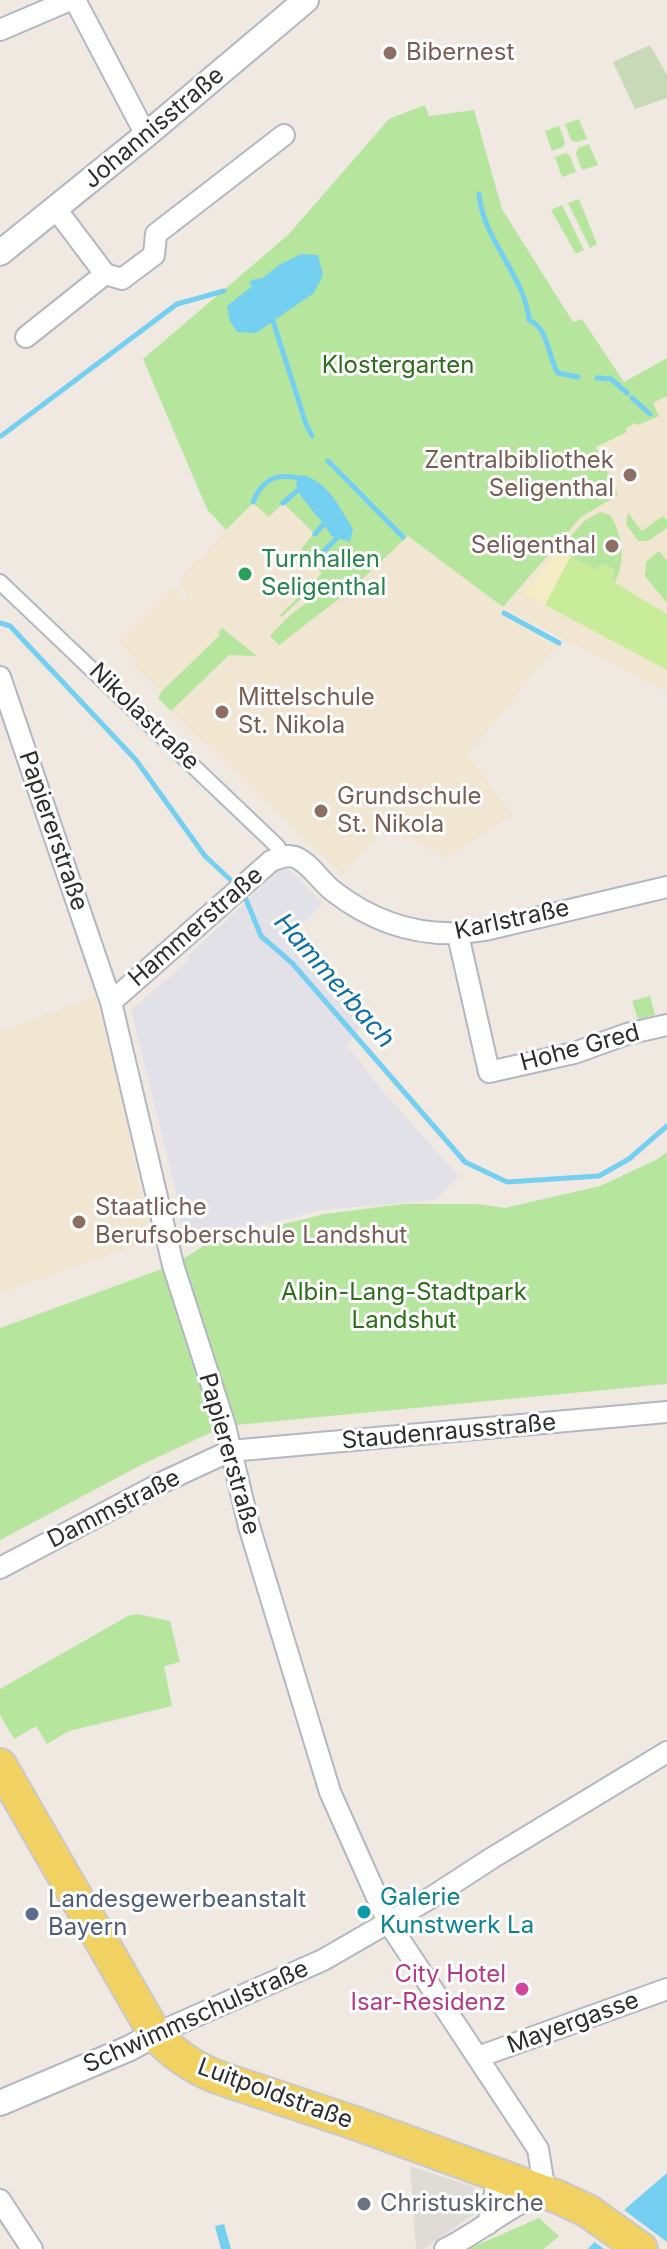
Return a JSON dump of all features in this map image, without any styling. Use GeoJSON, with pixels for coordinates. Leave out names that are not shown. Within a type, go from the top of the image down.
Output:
{"type":"FeatureCollection","features":[{"type":"Feature","properties":{"kind":"main road","name":"Luitpoldstraße"},"geometry":{"type":"LineString","coordinates":[[0,1765],[155,2034],[177,2056],[199,2070],[545,2192],[588,2211],[641,2249]]}},
{"type":"Feature","properties":{"kind":"street"},"geometry":{"type":"LineString","coordinates":[[0,30],[73,0],[146,135]]}},
{"type":"Feature","properties":{"kind":"street","name":"Johannisstraße"},"geometry":{"type":"LineString","coordinates":[[0,253],[306,0]]}},
{"type":"Feature","properties":{"kind":"street"},"geometry":{"type":"LineString","coordinates":[[56,209],[105,274],[122,279],[154,255],[156,234],[284,135]]}},
{"type":"Feature","properties":{"kind":"street"},"geometry":{"type":"LineString","coordinates":[[26,337],[105,274]]}},
{"type":"Feature","properties":{"kind":"street","name":"Nikolastraße"},"geometry":{"type":"LineString","coordinates":[[0,582],[267,836],[283,856]]}},
{"type":"Feature","properties":{"kind":"street","name":"Papiererstraße"},"geometry":{"type":"LineString","coordinates":[[0,677],[111,1002],[173,1265],[225,1426],[258,1556],[329,1787],[388,1922],[538,2149],[545,2192]]}},
{"type":"Feature","properties":{"kind":"street","name":"Hammerstraße"},"geometry":{"type":"LineString","coordinates":[[111,1002],[271,861],[283,856]]}},
{"type":"Feature","properties":{"kind":"street","name":"Karlstraße"},"geometry":{"type":"LineString","coordinates":[[283,856],[300,860],[362,912],[387,923],[435,934],[458,935],[667,887]]}},
{"type":"Feature","properties":{"kind":"street","name":"Hohe Gred"},"geometry":{"type":"LineString","coordinates":[[458,935],[489,1072],[574,1053],[627,1034],[667,1025]]}},
{"type":"Feature","properties":{"kind":"street","name":"Staudenrausstraße"},"geometry":{"type":"LineString","coordinates":[[230,1451],[667,1412]]}},
{"type":"Feature","properties":{"kind":"street","name":"Dammstraße"},"geometry":{"type":"LineString","coordinates":[[0,1568],[161,1483],[230,1451]]}},
{"type":"Feature","properties":{"kind":"street","name":"Schwimmschulstraße"},"geometry":{"type":"LineString","coordinates":[[0,2103],[323,1960],[667,1752]]}},
{"type":"Feature","properties":{"kind":"street","name":"Mayergasse"},"geometry":{"type":"LineString","coordinates":[[478,2057],[667,1989]]}},
{"type":"Feature","properties":{"kind":"street"},"geometry":{"type":"LineString","coordinates":[[488,2224],[496,2189],[491,2172]]}},
{"type":"Feature","properties":{"kind":"street"},"geometry":{"type":"LineString","coordinates":[[454,2245],[518,2203],[545,2192]]}},
{"type":"Feature","properties":{"kind":"street"},"geometry":{"type":"LineString","coordinates":[[0,2200],[32,2249]]}},
{"type":"Feature","properties":{"kind":"shaded area"},"geometry":{"type":"Polygon","coordinates":[[[667,396],[667,692],[507,610],[503,615],[556,647],[468,755],[513,815],[444,859],[387,824],[343,875],[171,711],[229,655],[256,655],[221,628],[221,635],[161,692],[133,665],[137,660],[118,641],[171,587],[185,599],[188,595],[180,587],[183,583],[179,579],[199,558],[202,560],[202,556],[253,502],[269,517],[283,503],[315,534],[301,548],[408,535],[503,607],[581,517],[596,447],[627,432],[626,428],[636,422],[659,415],[653,403],[667,396]]]}},
{"type":"Feature","properties":{"kind":"shaded area"},"geometry":{"type":"Polygon","coordinates":[[[285,865],[323,903],[291,935],[368,1018],[347,1045],[381,1089],[459,1176],[436,1200],[322,1210],[214,1237],[182,1239],[177,1197],[131,1010],[190,959],[188,956],[285,865]]]}},
{"type":"Feature","properties":{"kind":"shaded area"},"geometry":{"type":"Polygon","coordinates":[[[96,996],[125,1115],[150,1240],[0,1294],[0,1031],[96,996]]]}},
{"type":"Feature","properties":{"kind":"shaded area"},"geometry":{"type":"Polygon","coordinates":[[[410,2166],[474,2187],[474,2214],[424,2249],[416,2249],[410,2166]]]}},
{"type":"Feature","properties":{"kind":"green space"},"geometry":{"type":"Polygon","coordinates":[[[650,45],[667,75],[667,98],[635,109],[613,62],[650,45]]]}},
{"type":"Feature","properties":{"kind":"green space","name":"Klostergarten"},"geometry":{"type":"Polygon","coordinates":[[[425,105],[429,116],[474,110],[502,209],[573,322],[582,319],[624,382],[667,358],[667,396],[653,403],[659,416],[638,425],[635,423],[626,428],[627,432],[596,447],[618,495],[581,517],[503,607],[408,536],[354,587],[314,592],[302,598],[282,617],[280,615],[322,573],[301,549],[314,533],[283,503],[269,517],[253,503],[226,530],[207,509],[143,359],[288,235],[389,119],[425,105]]]}},
{"type":"Feature","properties":{"kind":"green space"},"geometry":{"type":"Polygon","coordinates":[[[579,119],[587,139],[577,142],[571,140],[565,124],[579,119]]]}},
{"type":"Feature","properties":{"kind":"green space"},"geometry":{"type":"Polygon","coordinates":[[[559,126],[565,142],[563,147],[552,151],[545,131],[559,126]]]}},
{"type":"Feature","properties":{"kind":"green space"},"geometry":{"type":"Polygon","coordinates":[[[589,144],[598,165],[582,170],[576,154],[578,148],[589,144]]]}},
{"type":"Feature","properties":{"kind":"green space"},"geometry":{"type":"Polygon","coordinates":[[[566,153],[576,172],[562,177],[555,157],[566,153]]]}},
{"type":"Feature","properties":{"kind":"green space"},"geometry":{"type":"Polygon","coordinates":[[[579,199],[597,244],[590,248],[568,203],[579,199]]]}},
{"type":"Feature","properties":{"kind":"green space"},"geometry":{"type":"Polygon","coordinates":[[[562,205],[584,250],[576,254],[551,210],[562,205]]]}},
{"type":"Feature","properties":{"kind":"green space"},"geometry":{"type":"Polygon","coordinates":[[[600,512],[610,515],[620,540],[621,566],[615,582],[612,580],[614,570],[603,564],[596,570],[559,550],[584,521],[600,512]]]}},
{"type":"Feature","properties":{"kind":"green space"},"geometry":{"type":"Polygon","coordinates":[[[628,513],[642,531],[663,516],[667,528],[648,541],[638,541],[626,524],[628,513]]]}},
{"type":"Feature","properties":{"kind":"green space"},"geometry":{"type":"Polygon","coordinates":[[[659,551],[667,561],[667,603],[645,576],[646,562],[659,551]]]}},
{"type":"Feature","properties":{"kind":"green space"},"geometry":{"type":"Polygon","coordinates":[[[571,556],[596,570],[603,563],[614,571],[612,581],[667,614],[667,670],[545,605],[571,556]]]}},
{"type":"Feature","properties":{"kind":"green space"},"geometry":{"type":"Polygon","coordinates":[[[330,594],[344,595],[279,645],[270,636],[304,605],[330,594]]]}},
{"type":"Feature","properties":{"kind":"green space"},"geometry":{"type":"Polygon","coordinates":[[[222,628],[257,656],[229,655],[171,711],[158,698],[161,692],[220,635],[218,632],[222,628]]]}},
{"type":"Feature","properties":{"kind":"green space"},"geometry":{"type":"Polygon","coordinates":[[[650,996],[655,1015],[638,1019],[632,1001],[650,996]]]}},
{"type":"Feature","properties":{"kind":"green space","name":"Albin-Lang-Stadtpark Landshut"},"geometry":{"type":"Polygon","coordinates":[[[667,1152],[667,1384],[225,1426],[143,1464],[0,1540],[0,1328],[173,1265],[210,1242],[325,1214],[403,1204],[477,1204],[505,1208],[600,1186],[667,1152]]]}},
{"type":"Feature","properties":{"kind":"green space"},"geometry":{"type":"Polygon","coordinates":[[[137,1614],[170,1621],[180,1662],[164,1666],[172,1706],[69,1731],[47,1744],[36,1726],[14,1739],[0,1715],[0,1689],[128,1616],[137,1614]]]}},
{"type":"Feature","properties":{"kind":"green space"},"geometry":{"type":"Polygon","coordinates":[[[539,2218],[559,2236],[544,2249],[468,2249],[539,2218]]]}},
{"type":"Feature","properties":{"kind":"sand"},"geometry":{"type":"Polygon","coordinates":[[[559,550],[571,556],[545,605],[523,593],[559,550]]]}},
{"type":"Feature","properties":{"kind":"water"},"geometry":{"type":"Polygon","coordinates":[[[301,254],[318,255],[323,275],[314,293],[256,333],[237,332],[230,321],[227,306],[279,265],[301,254]]]}},
{"type":"Feature","properties":{"kind":"water"},"geometry":{"type":"Polygon","coordinates":[[[302,475],[319,483],[332,496],[353,529],[350,542],[331,536],[305,502],[296,482],[302,475]]]}},
{"type":"Feature","properties":{"kind":"water"},"geometry":{"type":"Polygon","coordinates":[[[667,2173],[667,2249],[588,2249],[624,2210],[667,2173]]]}},
{"type":"Feature","properties":{"kind":"water"},"geometry":{"type":"Polygon","coordinates":[[[224,2224],[231,2249],[221,2249],[215,2226],[224,2224]]]}},
{"type":"Feature","properties":{"kind":"pier"},"geometry":{"type":"Polygon","coordinates":[[[624,2210],[667,2242],[667,2249],[604,2249],[593,2241],[624,2210]]]}},
{"type":"Feature","properties":{"kind":"waterway"},"geometry":{"type":"LineString","coordinates":[[479,194],[488,226],[520,289],[529,320],[541,330],[558,373],[578,377]]}},
{"type":"Feature","properties":{"kind":"waterway"},"geometry":{"type":"LineString","coordinates":[[252,283],[259,281]]}},
{"type":"Feature","properties":{"kind":"waterway"},"geometry":{"type":"LineString","coordinates":[[1,436],[177,304],[224,291]]}},
{"type":"Feature","properties":{"kind":"waterway"},"geometry":{"type":"LineString","coordinates":[[273,321],[312,436]]}},
{"type":"Feature","properties":{"kind":"waterway"},"geometry":{"type":"LineString","coordinates":[[597,378],[611,379],[627,393]]}},
{"type":"Feature","properties":{"kind":"waterway"},"geometry":{"type":"LineString","coordinates":[[632,398],[650,414]]}},
{"type":"Feature","properties":{"kind":"waterway"},"geometry":{"type":"LineString","coordinates":[[328,461],[403,537]]}},
{"type":"Feature","properties":{"kind":"waterway"},"geometry":{"type":"LineString","coordinates":[[253,502],[270,480],[299,478]]}},
{"type":"Feature","properties":{"kind":"waterway"},"geometry":{"type":"LineString","coordinates":[[283,503],[297,491]]}},
{"type":"Feature","properties":{"kind":"waterway"},"geometry":{"type":"LineString","coordinates":[[315,534],[324,524]]}},
{"type":"Feature","properties":{"kind":"waterway"},"geometry":{"type":"LineString","coordinates":[[314,561],[337,538]]}},
{"type":"Feature","properties":{"kind":"waterway"},"geometry":{"type":"LineString","coordinates":[[504,613],[559,643]]}},
{"type":"Feature","properties":{"kind":"waterway","name":"Hammerbach"},"geometry":{"type":"LineString","coordinates":[[0,623],[10,626],[136,760],[205,856],[236,885]]}},
{"type":"Feature","properties":{"kind":"waterway","name":"Hammerbach"},"geometry":{"type":"LineString","coordinates":[[243,892],[261,936],[292,963],[465,1162],[507,1182],[599,1176],[629,1159],[667,1126]]}},
{"type":"Feature","properties":{"kind":"place","name":"Bibernest"},"geometry":{"type":"Point","coordinates":[390,53]}},
{"type":"Feature","properties":{"kind":"place","name":"Zentralbibliothek Seligenthal"},"geometry":{"type":"Point","coordinates":[630,475]}},
{"type":"Feature","properties":{"kind":"place","name":"Seligenthal"},"geometry":{"type":"Point","coordinates":[612,546]}},
{"type":"Feature","properties":{"kind":"place","name":"Turnhallen Seligenthal"},"geometry":{"type":"Point","coordinates":[245,574]}},
{"type":"Feature","properties":{"kind":"place","name":"Mittelschule St. Nikola"},"geometry":{"type":"Point","coordinates":[222,712]}},
{"type":"Feature","properties":{"kind":"place","name":"Grundschule St. Nikola"},"geometry":{"type":"Point","coordinates":[321,811]}},
{"type":"Feature","properties":{"kind":"place","name":"Staatliche Berufsoberschule Landshut"},"geometry":{"type":"Point","coordinates":[79,1222]}},
{"type":"Feature","properties":{"kind":"place","name":"Galerie Kunstwerk La"},"geometry":{"type":"Point","coordinates":[364,1912]}},
{"type":"Feature","properties":{"kind":"place","name":"Landesgewerbeanstalt Bayern"},"geometry":{"type":"Point","coordinates":[32,1914]}},
{"type":"Feature","properties":{"kind":"place","name":"City Hotel Isar-Residenz"},"geometry":{"type":"Point","coordinates":[522,1989]}},
{"type":"Feature","properties":{"kind":"place","name":"Christuskirche"},"geometry":{"type":"Point","coordinates":[364,2204]}}]}
